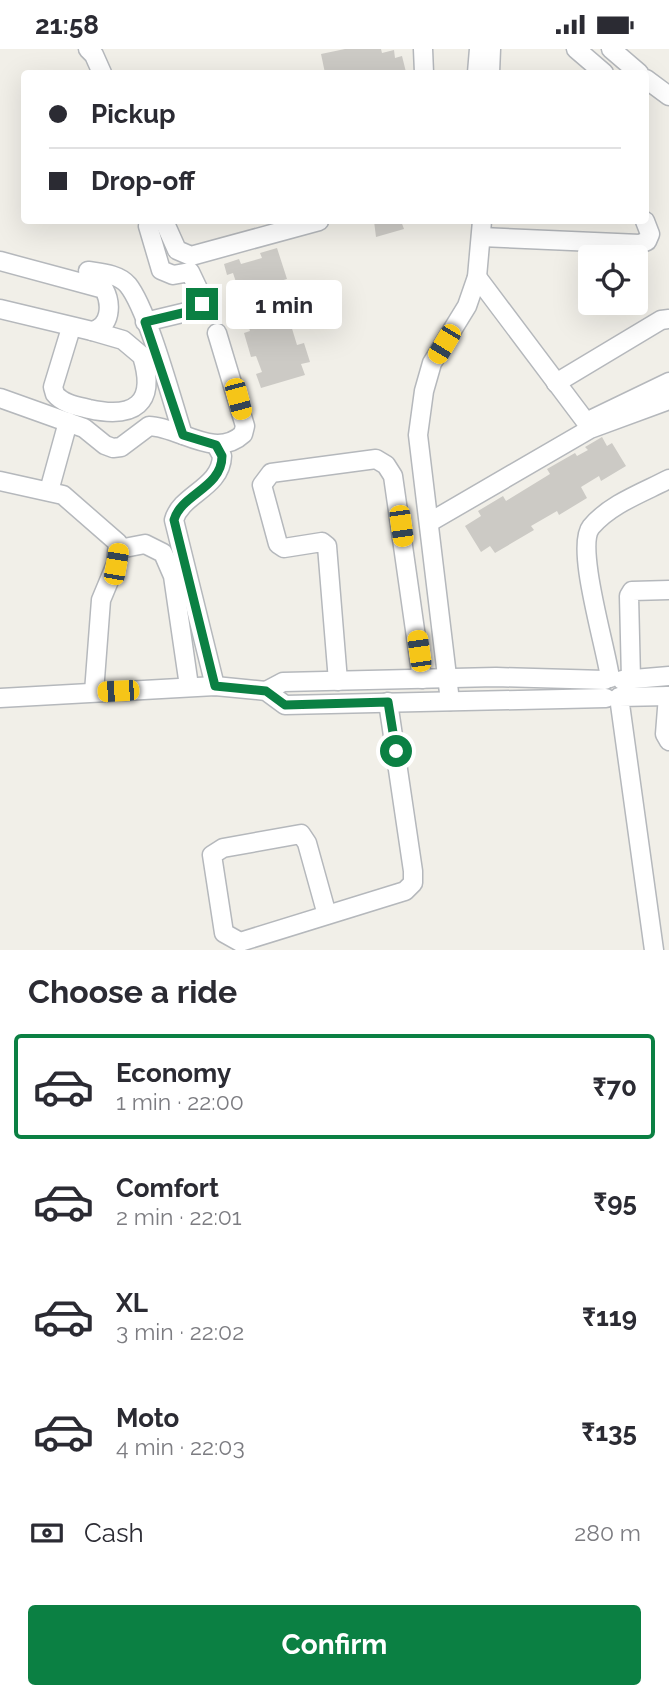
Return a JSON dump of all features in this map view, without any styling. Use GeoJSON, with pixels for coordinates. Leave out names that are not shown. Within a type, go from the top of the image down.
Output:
{"type":"FeatureCollection","features":[{"type":"Feature","properties":{"kind":"street"},"geometry":{"type":"LineString","coordinates":[[88,49],[94,54],[101,70]]}},
{"type":"Feature","properties":{"kind":"street"},"geometry":{"type":"LineString","coordinates":[[423,49],[424,70]]}},
{"type":"Feature","properties":{"kind":"street"},"geometry":{"type":"LineString","coordinates":[[477,70],[479,49]]}},
{"type":"Feature","properties":{"kind":"street"},"geometry":{"type":"LineString","coordinates":[[490,70],[491,49]]}},
{"type":"Feature","properties":{"kind":"street"},"geometry":{"type":"LineString","coordinates":[[576,49],[600,70]]}},
{"type":"Feature","properties":{"kind":"street"},"geometry":{"type":"LineString","coordinates":[[611,49],[636,70]]}},
{"type":"Feature","properties":{"kind":"street"},"geometry":{"type":"LineString","coordinates":[[649,81],[669,96]]}},
{"type":"Feature","properties":{"kind":"street"},"geometry":{"type":"LineString","coordinates":[[145,322],[195,310],[202,304],[201,295],[190,272],[173,275],[161,270],[156,224]]}},
{"type":"Feature","properties":{"kind":"street"},"geometry":{"type":"LineString","coordinates":[[157,224],[177,250],[191,256],[308,224]]}},
{"type":"Feature","properties":{"kind":"street"},"geometry":{"type":"LineString","coordinates":[[450,701],[418,435],[424,390],[432,363],[467,306],[477,277],[482,229],[639,244],[647,241],[650,234],[646,224]]}},
{"type":"Feature","properties":{"kind":"street"},"geometry":{"type":"LineString","coordinates":[[0,261],[104,289],[108,297],[108,315],[99,329],[92,331]]}},
{"type":"Feature","properties":{"kind":"street"},"geometry":{"type":"LineString","coordinates":[[88,271],[110,275],[128,286],[145,322],[183,435]]}},
{"type":"Feature","properties":{"kind":"street"},"geometry":{"type":"LineString","coordinates":[[477,277],[586,422],[669,382]]}},
{"type":"Feature","properties":{"kind":"street"},"geometry":{"type":"LineString","coordinates":[[0,309],[123,340],[142,356],[146,387],[134,409],[123,414],[109,413],[71,404],[55,394],[53,387],[71,328]]}},
{"type":"Feature","properties":{"kind":"street"},"geometry":{"type":"LineString","coordinates":[[556,383],[661,320],[669,319]]}},
{"type":"Feature","properties":{"kind":"street"},"geometry":{"type":"LineString","coordinates":[[0,398],[84,428],[113,448],[121,447],[149,426],[216,445],[237,440],[243,434],[245,426],[217,333]]}},
{"type":"Feature","properties":{"kind":"street"},"geometry":{"type":"LineString","coordinates":[[430,522],[590,429],[669,400]]}},
{"type":"Feature","properties":{"kind":"street"},"geometry":{"type":"LineString","coordinates":[[50,491],[68,422]]}},
{"type":"Feature","properties":{"kind":"street"},"geometry":{"type":"LineString","coordinates":[[215,686],[174,520],[176,511],[203,489],[222,465],[216,445]]}},
{"type":"Feature","properties":{"kind":"street"},"geometry":{"type":"LineString","coordinates":[[338,681],[327,546],[322,542],[284,548],[278,544],[262,485],[271,473],[376,459],[386,465],[393,476],[422,678]]}},
{"type":"Feature","properties":{"kind":"street"},"geometry":{"type":"LineString","coordinates":[[654,950],[615,685],[585,558],[585,538],[591,527],[613,509],[669,479]]}},
{"type":"Feature","properties":{"kind":"street"},"geometry":{"type":"LineString","coordinates":[[0,481],[63,495],[114,538],[119,549],[116,564],[101,600],[94,692]]}},
{"type":"Feature","properties":{"kind":"street"},"geometry":{"type":"LineString","coordinates":[[119,549],[145,544],[163,553],[173,576],[186,650],[189,687]]}},
{"type":"Feature","properties":{"kind":"street"},"geometry":{"type":"LineString","coordinates":[[615,685],[629,596],[632,591],[669,590]]}},
{"type":"Feature","properties":{"kind":"street"},"geometry":{"type":"LineString","coordinates":[[0,698],[215,686],[266,691],[285,705],[450,701],[615,685],[669,676]]}},
{"type":"Feature","properties":{"kind":"street"},"geometry":{"type":"LineString","coordinates":[[266,691],[283,682],[422,678],[615,685],[668,696],[664,734],[669,741]]}},
{"type":"Feature","properties":{"kind":"street"},"geometry":{"type":"LineString","coordinates":[[327,915],[307,843],[301,834],[223,848],[212,855],[224,933],[230,939],[240,942],[405,891],[413,883],[388,702]]}},
{"type":"Feature","properties":{"kind":"building"},"geometry":{"type":"Polygon","coordinates":[[[345,49],[381,49],[382,53],[394,50],[395,58],[402,56],[406,70],[324,70],[321,54],[345,49]]]}},
{"type":"Feature","properties":{"kind":"building"},"geometry":{"type":"Polygon","coordinates":[[[374,224],[402,224],[404,229],[376,237],[374,224]]]}},
{"type":"Feature","properties":{"kind":"building"},"geometry":{"type":"Polygon","coordinates":[[[277,248],[287,279],[280,281],[297,320],[290,322],[297,345],[304,343],[310,362],[301,364],[305,375],[261,388],[256,374],[262,372],[256,356],[251,357],[244,333],[250,331],[245,316],[239,318],[231,291],[238,288],[233,273],[227,275],[224,264],[239,259],[241,264],[262,258],[260,253],[277,248]]]}},
{"type":"Feature","properties":{"kind":"building"},"geometry":{"type":"Polygon","coordinates":[[[602,437],[607,446],[612,443],[626,466],[601,481],[599,476],[581,487],[587,498],[559,515],[557,511],[531,526],[534,530],[495,553],[490,546],[481,552],[465,526],[481,516],[478,511],[503,496],[506,501],[550,474],[547,469],[575,453],[577,456],[588,450],[585,447],[602,437]]]}},
{"type":"Feature","properties":{"kind":"route"},"geometry":{"type":"LineString","coordinates":[[202,304],[195,310],[145,322],[183,435],[216,445],[222,456],[222,465],[217,473],[203,489],[176,511],[174,520],[174,529],[215,686],[266,691],[285,705],[388,702],[396,751]]}}]}
